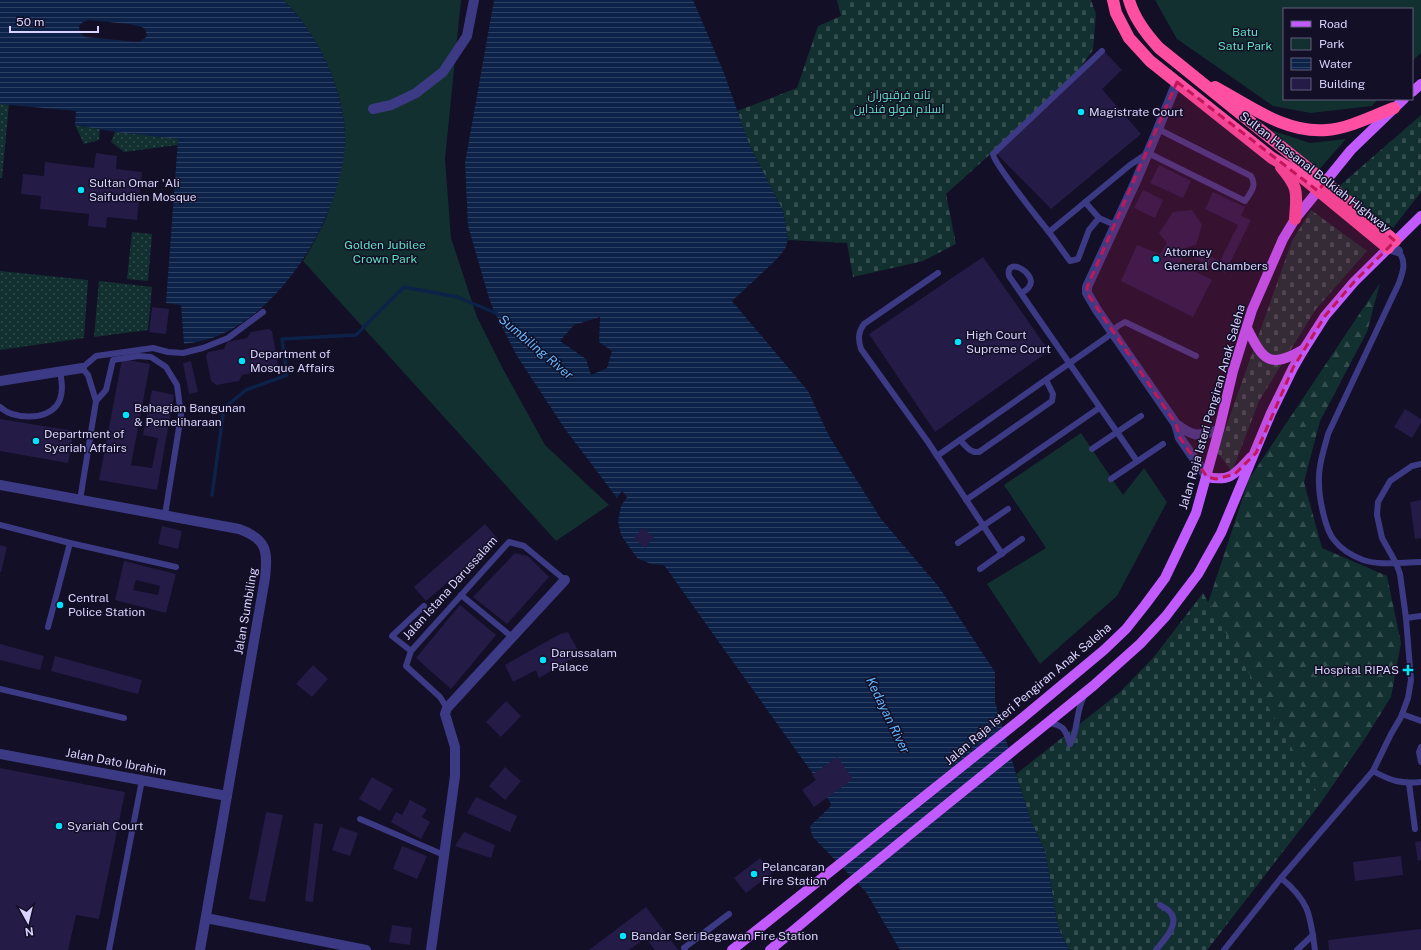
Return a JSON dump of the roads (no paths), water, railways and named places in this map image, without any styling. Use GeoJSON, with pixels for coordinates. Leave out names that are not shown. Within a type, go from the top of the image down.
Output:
{"type":"FeatureCollection","features":[{"type":"Feature","properties":{"kind":"highway","name":"Sultan Hassanal Bolkiah Highway"},"geometry":{"type":"LineString","coordinates":[[1113,0],[1116,13],[1129,38],[1150,60],[1272,158],[1321,186]]}},
{"type":"Feature","properties":{"kind":"highway","name":"Sultan Hassanal Bolkiah Highway"},"geometry":{"type":"LineString","coordinates":[[1129,0],[1136,17],[1147,35],[1158,48],[1185,69],[1394,247]]}},
{"type":"Feature","properties":{"kind":"highway"},"geometry":{"type":"LineString","coordinates":[[1185,69],[1279,122],[1298,128],[1328,130],[1360,121],[1394,108]]}},
{"type":"Feature","properties":{"kind":"highway"},"geometry":{"type":"LineString","coordinates":[[1272,158],[1292,181],[1297,195],[1295,219]]}},
{"type":"Feature","properties":{"kind":"main road"},"geometry":{"type":"LineString","coordinates":[[1413,91],[1421,84]]}},
{"type":"Feature","properties":{"kind":"main road","name":"Jalan Raja Isteri Pengiran Anak Saleha"},"geometry":{"type":"LineString","coordinates":[[732,950],[1020,720],[1104,650],[1126,629],[1145,605],[1165,578],[1196,513],[1207,477],[1233,371],[1254,304],[1283,239],[1295,219],[1351,150],[1403,100]]}},
{"type":"Feature","properties":{"kind":"main road"},"geometry":{"type":"LineString","coordinates":[[770,950],[850,883],[1085,693],[1140,644],[1166,616],[1198,574],[1222,533],[1256,453],[1271,413],[1293,368],[1325,316],[1354,282],[1394,247],[1421,216]]}},
{"type":"Feature","properties":{"kind":"main road"},"geometry":{"type":"LineString","coordinates":[[1247,328],[1258,350],[1267,358],[1280,360],[1292,356],[1304,349]]}},
{"type":"Feature","properties":{"kind":"main road"},"geometry":{"type":"LineString","coordinates":[[1207,477],[1216,479],[1235,474],[1256,453]]}},
{"type":"Feature","properties":{"kind":"street"},"geometry":{"type":"LineString","coordinates":[[373,109],[391,105],[416,93],[443,72],[467,36],[474,0]]}},
{"type":"Feature","properties":{"kind":"street"},"geometry":{"type":"LineString","coordinates":[[1176,82],[1148,153],[1087,287],[1087,293],[1112,332],[1176,424],[1180,438],[1207,477]]}},
{"type":"Feature","properties":{"kind":"street"},"geometry":{"type":"LineString","coordinates":[[0,381],[82,368]]}},
{"type":"Feature","properties":{"kind":"street"},"geometry":{"type":"LineString","coordinates":[[1176,424],[1193,435],[1200,435],[1219,430]]}},
{"type":"Feature","properties":{"kind":"street","name":"Jalan Sumbiling"},"geometry":{"type":"LineString","coordinates":[[0,485],[239,529],[251,534],[264,545],[267,561],[265,578],[200,950]]}},
{"type":"Feature","properties":{"kind":"street","name":"Jalan Istana Darussalam"},"geometry":{"type":"LineString","coordinates":[[447,708],[565,580]]}},
{"type":"Feature","properties":{"kind":"street"},"geometry":{"type":"LineString","coordinates":[[431,950],[456,761],[455,747],[445,714],[447,708]]}},
{"type":"Feature","properties":{"kind":"street","name":"Jalan Dato Ibrahim"},"geometry":{"type":"LineString","coordinates":[[0,754],[226,796]]}},
{"type":"Feature","properties":{"kind":"street"},"geometry":{"type":"LineString","coordinates":[[206,918],[366,950]]}},
{"type":"Feature","properties":{"kind":"lane"},"geometry":{"type":"LineString","coordinates":[[1099,218],[1089,230],[1078,259],[1070,261],[993,158],[993,154],[1102,51]]}},
{"type":"Feature","properties":{"kind":"lane"},"geometry":{"type":"LineString","coordinates":[[1049,232],[1130,165],[1148,153],[1245,201],[1254,185],[1254,180],[1251,176],[1158,129]]}},
{"type":"Feature","properties":{"kind":"lane"},"geometry":{"type":"LineString","coordinates":[[1086,202],[1099,218],[1116,225]]}},
{"type":"Feature","properties":{"kind":"lane"},"geometry":{"type":"LineString","coordinates":[[1394,247],[1404,261],[1404,271],[1328,434],[1322,455],[1319,482],[1322,507],[1334,541],[1347,552],[1362,559],[1379,563],[1421,562]]}},
{"type":"Feature","properties":{"kind":"lane"},"geometry":{"type":"LineString","coordinates":[[938,273],[864,324],[858,336],[861,349],[937,456],[1002,554]]}},
{"type":"Feature","properties":{"kind":"lane"},"geometry":{"type":"LineString","coordinates":[[1021,293],[1137,462]]}},
{"type":"Feature","properties":{"kind":"lane"},"geometry":{"type":"LineString","coordinates":[[80,500],[96,401],[88,376],[82,368],[96,356],[153,348],[168,352],[183,353],[203,348],[228,338],[262,312]]}},
{"type":"Feature","properties":{"kind":"lane"},"geometry":{"type":"LineString","coordinates":[[937,456],[1107,337],[1125,322],[1196,356]]}},
{"type":"Feature","properties":{"kind":"lane"},"geometry":{"type":"LineString","coordinates":[[96,401],[106,390],[113,360],[138,356],[151,357],[166,367],[177,385],[181,415],[165,515]]}},
{"type":"Feature","properties":{"kind":"lane"},"geometry":{"type":"LineString","coordinates":[[0,407],[11,414],[31,417],[41,415],[49,411],[57,405],[60,397],[62,387],[60,372]]}},
{"type":"Feature","properties":{"kind":"lane"},"geometry":{"type":"LineString","coordinates":[[960,440],[971,451],[975,453],[979,452],[1052,401],[1053,394],[1046,380]]}},
{"type":"Feature","properties":{"kind":"lane"},"geometry":{"type":"LineString","coordinates":[[966,500],[1099,408]]}},
{"type":"Feature","properties":{"kind":"lane"},"geometry":{"type":"LineString","coordinates":[[1092,449],[1142,416]]}},
{"type":"Feature","properties":{"kind":"lane"},"geometry":{"type":"LineString","coordinates":[[1111,479],[1163,444]]}},
{"type":"Feature","properties":{"kind":"lane"},"geometry":{"type":"LineString","coordinates":[[1224,950],[1281,878],[1373,771],[1402,714],[1408,698],[1411,680],[1406,618],[1400,574],[1396,563],[1382,538],[1377,515],[1378,502],[1390,481],[1412,466],[1421,464]]}},
{"type":"Feature","properties":{"kind":"lane"},"geometry":{"type":"LineString","coordinates":[[958,543],[1008,509]]}},
{"type":"Feature","properties":{"kind":"lane"},"geometry":{"type":"LineString","coordinates":[[0,524],[70,543],[176,567]]}},
{"type":"Feature","properties":{"kind":"lane"},"geometry":{"type":"LineString","coordinates":[[980,569],[1022,539]]}},
{"type":"Feature","properties":{"kind":"lane","name":"Jalan Istana Darussalam"},"geometry":{"type":"LineString","coordinates":[[447,708],[440,697],[406,666],[411,651],[509,542],[524,546],[565,580]]}},
{"type":"Feature","properties":{"kind":"lane"},"geometry":{"type":"LineString","coordinates":[[48,627],[70,543]]}},
{"type":"Feature","properties":{"kind":"lane"},"geometry":{"type":"LineString","coordinates":[[1411,562],[1421,557]]}},
{"type":"Feature","properties":{"kind":"lane"},"geometry":{"type":"LineString","coordinates":[[461,595],[512,637]]}},
{"type":"Feature","properties":{"kind":"lane"},"geometry":{"type":"LineString","coordinates":[[411,651],[392,636],[424,606]]}},
{"type":"Feature","properties":{"kind":"lane"},"geometry":{"type":"LineString","coordinates":[[1406,618],[1421,616]]}},
{"type":"Feature","properties":{"kind":"lane"},"geometry":{"type":"LineString","coordinates":[[0,689],[124,718]]}},
{"type":"Feature","properties":{"kind":"lane"},"geometry":{"type":"LineString","coordinates":[[1048,723],[1058,724],[1062,727],[1066,732],[1070,744],[1076,731],[1079,706],[1085,693]]}},
{"type":"Feature","properties":{"kind":"lane"},"geometry":{"type":"LineString","coordinates":[[1402,714],[1421,721]]}},
{"type":"Feature","properties":{"kind":"lane"},"geometry":{"type":"LineString","coordinates":[[1421,747],[1419,752],[1421,762]]}},
{"type":"Feature","properties":{"kind":"lane"},"geometry":{"type":"LineString","coordinates":[[1373,771],[1396,782],[1421,782]]}},
{"type":"Feature","properties":{"kind":"lane"},"geometry":{"type":"LineString","coordinates":[[109,950],[142,780]]}},
{"type":"Feature","properties":{"kind":"lane"},"geometry":{"type":"LineString","coordinates":[[1409,783],[1415,829]]}},
{"type":"Feature","properties":{"kind":"lane"},"geometry":{"type":"LineString","coordinates":[[360,819],[444,855]]}},
{"type":"Feature","properties":{"kind":"lane"},"geometry":{"type":"LineString","coordinates":[[1281,878],[1295,889],[1306,906],[1312,924],[1315,950]]}},
{"type":"Feature","properties":{"kind":"lane"},"geometry":{"type":"LineString","coordinates":[[1156,950],[1172,929],[1174,918],[1170,912],[1160,905]]}},
{"type":"Feature","properties":{"kind":"lane"},"geometry":{"type":"LineString","coordinates":[[685,950],[684,948],[729,914]]}},
{"type":"Feature","properties":{"kind":"lane"},"geometry":{"type":"LineString","coordinates":[[1297,950],[1313,935]]}},
{"type":"Feature","properties":{"kind":"water"},"geometry":{"type":"Polygon","coordinates":[[[0,0],[283,0],[296,13],[319,47],[335,86],[341,105],[344,125],[345,143],[341,170],[333,198],[321,227],[306,254],[288,279],[268,302],[246,320],[222,334],[184,344],[181,305],[166,303],[178,139],[115,132],[75,125],[76,111],[0,104],[0,0]],[[88,20],[79,26],[80,33],[85,37],[139,42],[147,36],[145,29],[142,27],[129,24],[88,20]]]}},
{"type":"Feature","properties":{"kind":"water","name":"Kedayan River"},"geometry":{"type":"Polygon","coordinates":[[[494,0],[693,0],[724,73],[749,144],[783,211],[788,240],[785,249],[776,260],[732,301],[808,391],[829,436],[881,519],[939,587],[995,672],[995,702],[1031,821],[1045,851],[1058,927],[1069,950],[900,950],[866,892],[812,836],[810,826],[830,807],[831,804],[813,774],[664,565],[651,564],[637,558],[621,535],[618,521],[621,506],[627,497],[622,491],[617,498],[565,429],[517,356],[489,298],[468,226],[465,163],[494,0]],[[600,317],[574,325],[560,341],[586,359],[591,375],[607,368],[612,351],[599,342],[600,317]]]}},
{"type":"Feature","properties":{"kind":"waterway","name":"Sumbiling River"},"geometry":{"type":"LineString","coordinates":[[212,495],[224,408],[246,390],[287,375],[282,339],[356,335],[404,287],[457,297],[496,313]]}},
{"type":"Feature","properties":{"kind":"place","name":"Magistrate Court"},"geometry":{"type":"Point","coordinates":[1081,112]}},
{"type":"Feature","properties":{"kind":"place","name":"Sultan Omar 'Ali Saifuddien Mosque"},"geometry":{"type":"Point","coordinates":[81,190]}},
{"type":"Feature","properties":{"kind":"place","name":"Attorney General Chambers"},"geometry":{"type":"Point","coordinates":[1156,259]}},
{"type":"Feature","properties":{"kind":"place","name":"High Court Supreme Court"},"geometry":{"type":"Point","coordinates":[958,342]}},
{"type":"Feature","properties":{"kind":"place","name":"Department of Mosque Affairs"},"geometry":{"type":"Point","coordinates":[242,361]}},
{"type":"Feature","properties":{"kind":"place","name":"Bahagian Bangunan & Pemeliharaan"},"geometry":{"type":"Point","coordinates":[126,415]}},
{"type":"Feature","properties":{"kind":"place","name":"Department of Syariah Affairs"},"geometry":{"type":"Point","coordinates":[36,441]}},
{"type":"Feature","properties":{"kind":"place","name":"Central Police Station"},"geometry":{"type":"Point","coordinates":[60,605]}},
{"type":"Feature","properties":{"kind":"place","name":"Darussalam Palace"},"geometry":{"type":"Point","coordinates":[543,660]}},
{"type":"Feature","properties":{"kind":"place","name":"Hospital RIPAS"},"geometry":{"type":"Point","coordinates":[1408,670]}},
{"type":"Feature","properties":{"kind":"place","name":"Syariah Court"},"geometry":{"type":"Point","coordinates":[59,826]}},
{"type":"Feature","properties":{"kind":"place","name":"Pelancaran Fire Station"},"geometry":{"type":"Point","coordinates":[754,874]}},
{"type":"Feature","properties":{"kind":"place","name":"Bandar Seri Begawan Fire Station"},"geometry":{"type":"Point","coordinates":[623,936]}},
{"type":"Feature","properties":{"kind":"park label","name":"Batu Satu Park"},"geometry":{"type":"Point","coordinates":[1245,39]}},
{"type":"Feature","properties":{"kind":"park label","name":"تانه فرقبوران اسلام فولو فنداين"},"geometry":{"type":"Point","coordinates":[899,102]}},
{"type":"Feature","properties":{"kind":"park label","name":"Golden Jubilee Crown Park"},"geometry":{"type":"Point","coordinates":[385,252]}}]}
